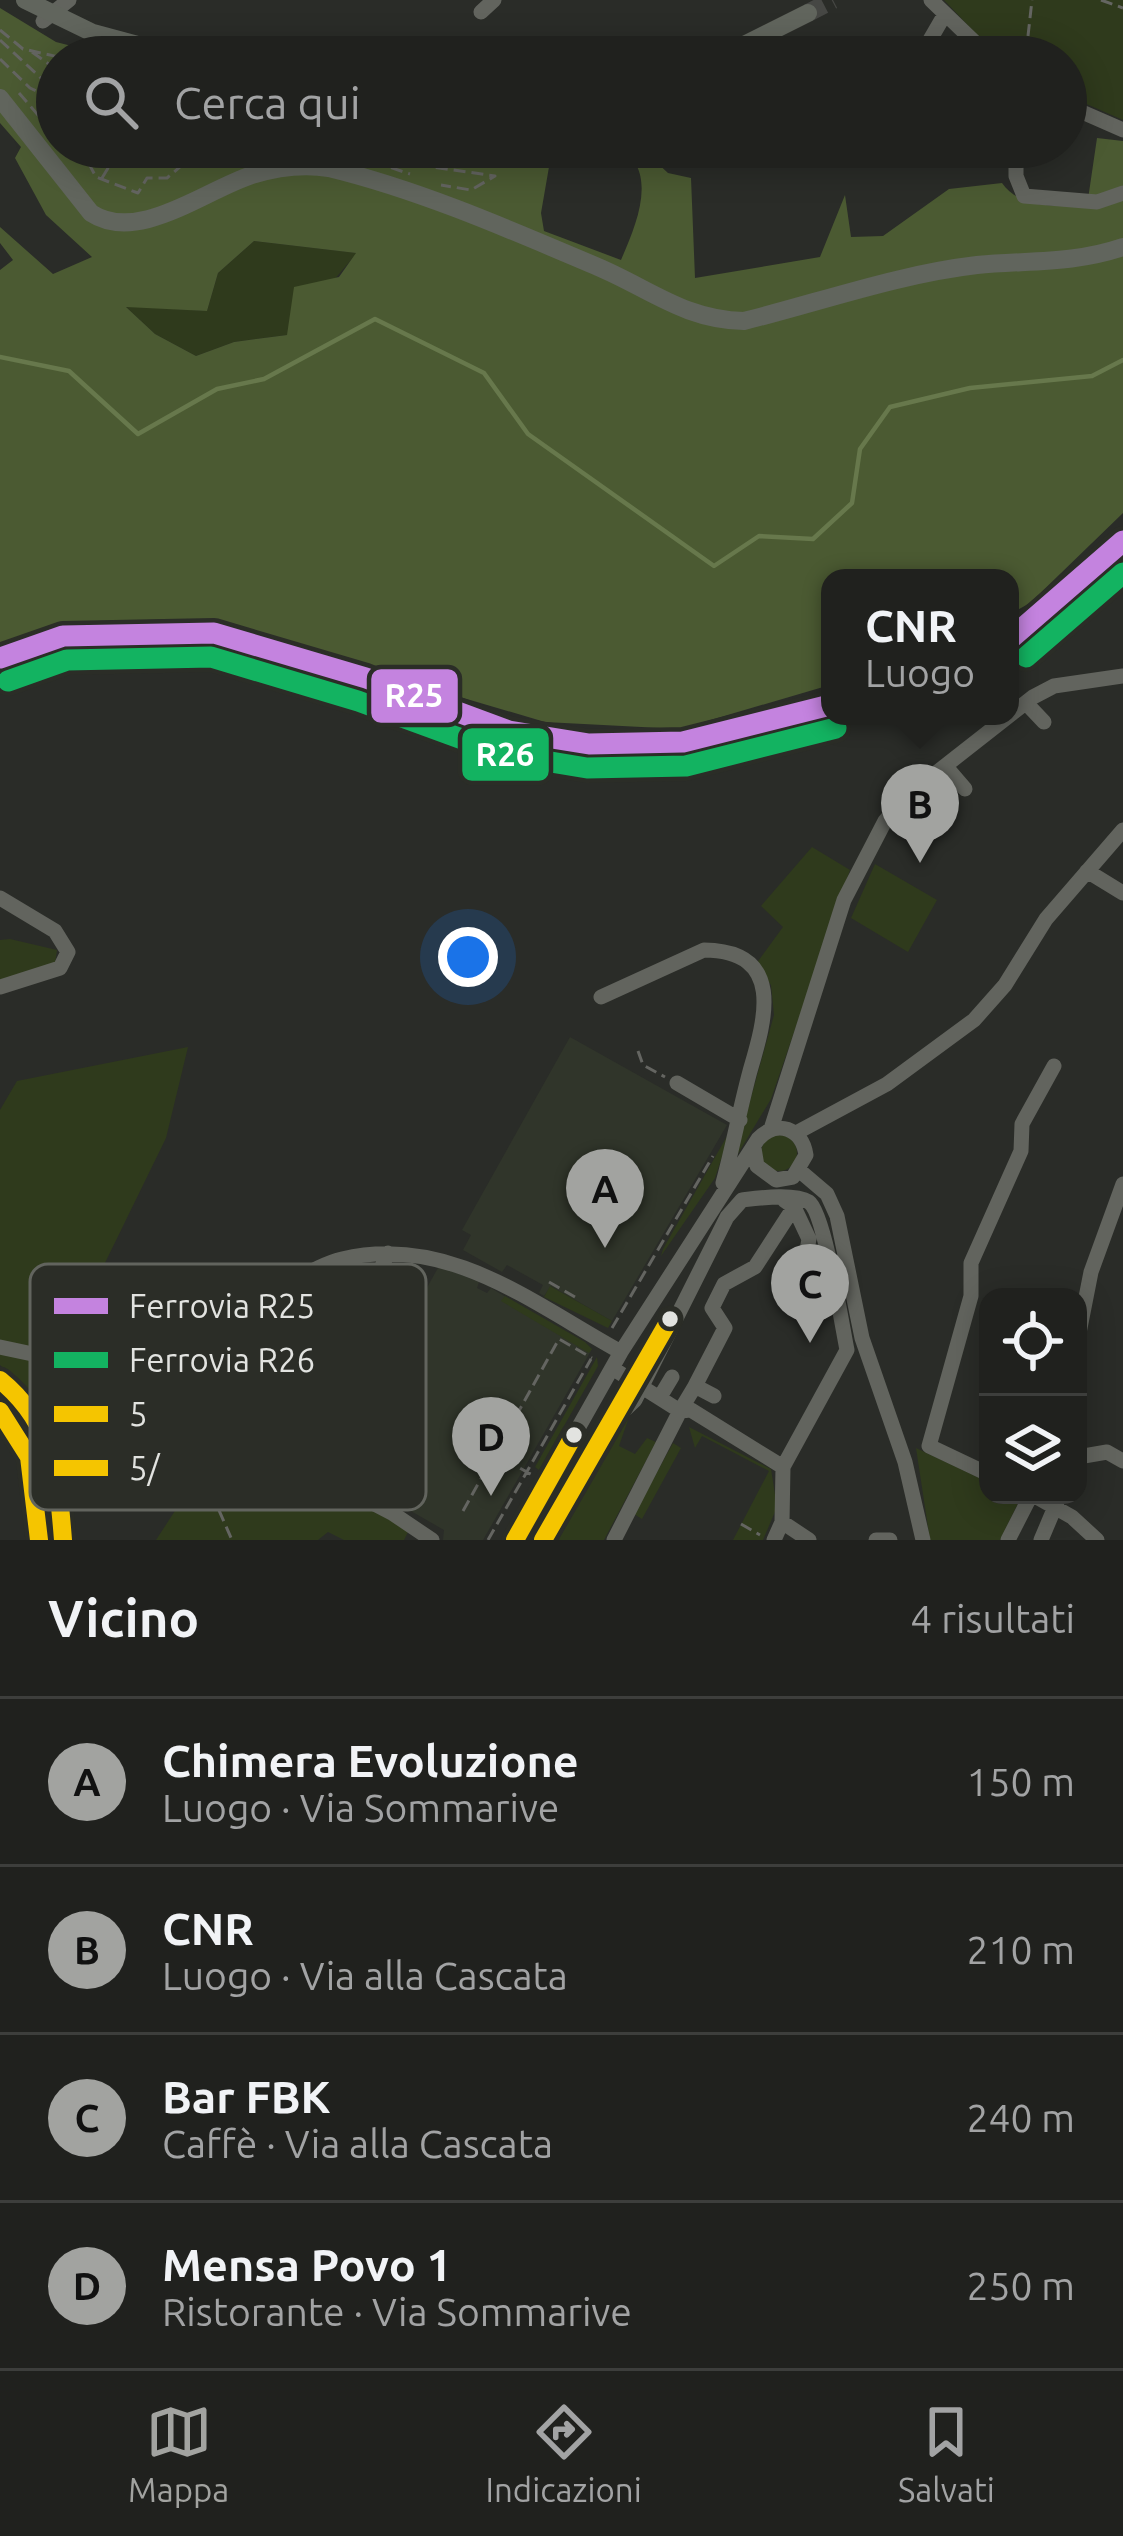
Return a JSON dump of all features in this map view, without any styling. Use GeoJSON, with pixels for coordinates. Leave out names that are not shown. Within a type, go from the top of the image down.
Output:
{"type":"FeatureCollection","features":[{"type":"Feature","properties":{"kind":"main road"},"geometry":{"type":"LineString","coordinates":[[26,0],[45,17],[103,36]]}},
{"type":"Feature","properties":{"kind":"main road"},"geometry":{"type":"LineString","coordinates":[[762,36],[808,13]]}},
{"type":"Feature","properties":{"kind":"main road"},"geometry":{"type":"LineString","coordinates":[[8,95],[36,135]]}},
{"type":"Feature","properties":{"kind":"main road"},"geometry":{"type":"LineString","coordinates":[[59,168],[91,213],[104,222],[134,223],[253,175],[289,168]]}},
{"type":"Feature","properties":{"kind":"main road"},"geometry":{"type":"LineString","coordinates":[[331,168],[571,255],[690,315],[723,320],[743,321],[938,272],[979,265],[1048,264],[1123,247]]}},
{"type":"Feature","properties":{"kind":"main road"},"geometry":{"type":"LineString","coordinates":[[0,1380],[30,1404]]}},
{"type":"Feature","properties":{"kind":"main road"},"geometry":{"type":"LineString","coordinates":[[60,1510],[62,1540]]}},
{"type":"Feature","properties":{"kind":"street"},"geometry":{"type":"LineString","coordinates":[[45,17],[69,0]]}},
{"type":"Feature","properties":{"kind":"street"},"geometry":{"type":"LineString","coordinates":[[932,0],[968,36]]}},
{"type":"Feature","properties":{"kind":"street"},"geometry":{"type":"LineString","coordinates":[[932,36],[945,14]]}},
{"type":"Feature","properties":{"kind":"street"},"geometry":{"type":"LineString","coordinates":[[1087,114],[1123,130]]}},
{"type":"Feature","properties":{"kind":"street"},"geometry":{"type":"LineString","coordinates":[[1016,168],[1024,196],[1097,202],[1123,194]]}},
{"type":"Feature","properties":{"kind":"street"},"geometry":{"type":"LineString","coordinates":[[1019,708],[1054,686],[1123,676]]}},
{"type":"Feature","properties":{"kind":"street"},"geometry":{"type":"LineString","coordinates":[[1025,703],[1043,722]]}},
{"type":"Feature","properties":{"kind":"street"},"geometry":{"type":"LineString","coordinates":[[515,1540],[621,1352],[719,1197],[771,1129],[852,881],[890,813],[999,725]]}},
{"type":"Feature","properties":{"kind":"street"},"geometry":{"type":"LineString","coordinates":[[947,768],[965,789]]}},
{"type":"Feature","properties":{"kind":"street"},"geometry":{"type":"LineString","coordinates":[[771,1129],[796,1132],[887,1084],[974,1020],[1123,830]]}},
{"type":"Feature","properties":{"kind":"street"},"geometry":{"type":"LineString","coordinates":[[1087,871],[1123,892]]}},
{"type":"Feature","properties":{"kind":"street"},"geometry":{"type":"LineString","coordinates":[[0,898],[55,931],[68,952],[60,968],[0,987]]}},
{"type":"Feature","properties":{"kind":"street"},"geometry":{"type":"LineString","coordinates":[[602,998],[704,950],[722,950],[752,969],[766,992],[767,1020],[719,1197]]}},
{"type":"Feature","properties":{"kind":"street"},"geometry":{"type":"LineString","coordinates":[[979,1470],[929,1446],[971,1296],[971,1263],[1021,1150],[1022,1124],[1054,1066]]}},
{"type":"Feature","properties":{"kind":"street"},"geometry":{"type":"LineString","coordinates":[[677,1083],[740,1120]]}},
{"type":"Feature","properties":{"kind":"street"},"geometry":{"type":"LineString","coordinates":[[731,1181],[785,1180],[800,1171],[806,1155],[796,1132]]}},
{"type":"Feature","properties":{"kind":"street"},"geometry":{"type":"LineString","coordinates":[[754,1148],[756,1165],[768,1177]]}},
{"type":"Feature","properties":{"kind":"street"},"geometry":{"type":"LineString","coordinates":[[800,1171],[827,1194],[837,1216],[862,1338],[905,1462],[923,1540]]}},
{"type":"Feature","properties":{"kind":"street"},"geometry":{"type":"LineString","coordinates":[[1087,1293],[1123,1184]]}},
{"type":"Feature","properties":{"kind":"street"},"geometry":{"type":"LineString","coordinates":[[539,1540],[598,1436],[630,1407],[727,1217],[742,1200],[788,1203],[803,1199],[815,1209],[827,1241],[829,1277],[847,1350],[783,1467],[782,1522],[769,1538]]}},
{"type":"Feature","properties":{"kind":"street"},"geometry":{"type":"LineString","coordinates":[[788,1203],[806,1225],[805,1267]]}},
{"type":"Feature","properties":{"kind":"street"},"geometry":{"type":"LineString","coordinates":[[614,1540],[725,1328],[712,1308],[724,1284],[755,1267],[788,1203]]}},
{"type":"Feature","properties":{"kind":"street"},"geometry":{"type":"LineString","coordinates":[[323,1264],[388,1253],[470,1267],[621,1352]]}},
{"type":"Feature","properties":{"kind":"street"},"geometry":{"type":"LineString","coordinates":[[383,1264],[388,1253]]}},
{"type":"Feature","properties":{"kind":"street"},"geometry":{"type":"LineString","coordinates":[[0,1348],[30,1354]]}},
{"type":"Feature","properties":{"kind":"street"},"geometry":{"type":"LineString","coordinates":[[612,1368],[680,1411],[691,1409],[783,1467]]}},
{"type":"Feature","properties":{"kind":"street"},"geometry":{"type":"LineString","coordinates":[[660,1396],[672,1377]]}},
{"type":"Feature","properties":{"kind":"street"},"geometry":{"type":"LineString","coordinates":[[693,1390],[711,1400]]}},
{"type":"Feature","properties":{"kind":"street"},"geometry":{"type":"LineString","coordinates":[[1087,1456],[1107,1453],[1123,1461]]}},
{"type":"Feature","properties":{"kind":"street"},"geometry":{"type":"LineString","coordinates":[[1008,1540],[1027,1504]]}},
{"type":"Feature","properties":{"kind":"street"},"geometry":{"type":"LineString","coordinates":[[1041,1540],[1055,1504]]}},
{"type":"Feature","properties":{"kind":"street"},"geometry":{"type":"LineString","coordinates":[[1059,1504],[1097,1540]]}},
{"type":"Feature","properties":{"kind":"street"},"geometry":{"type":"LineString","coordinates":[[386,1510],[431,1540]]}},
{"type":"Feature","properties":{"kind":"street"},"geometry":{"type":"LineString","coordinates":[[782,1522],[809,1540]]}},
{"type":"Feature","properties":{"kind":"street"},"geometry":{"type":"LineString","coordinates":[[876,1540],[890,1540]]}},
{"type":"Feature","properties":{"kind":"path"},"geometry":{"type":"LineString","coordinates":[[1026,36],[1032,0]]}},
{"type":"Feature","properties":{"kind":"path"},"geometry":{"type":"LineString","coordinates":[[1101,0],[1123,8]]}},
{"type":"Feature","properties":{"kind":"path"},"geometry":{"type":"LineString","coordinates":[[0,29],[36,54]]}},
{"type":"Feature","properties":{"kind":"path"},"geometry":{"type":"LineString","coordinates":[[0,40],[36,73]]}},
{"type":"Feature","properties":{"kind":"path"},"geometry":{"type":"LineString","coordinates":[[31,50],[36,51]]}},
{"type":"Feature","properties":{"kind":"path"},"geometry":{"type":"LineString","coordinates":[[0,59],[36,91]]}},
{"type":"Feature","properties":{"kind":"path"},"geometry":{"type":"LineString","coordinates":[[8,95],[36,119]]}},
{"type":"Feature","properties":{"kind":"path"},"geometry":{"type":"LineString","coordinates":[[89,168],[101,179],[138,194],[147,178],[167,178],[179,168]]}},
{"type":"Feature","properties":{"kind":"path"},"geometry":{"type":"LineString","coordinates":[[101,179],[108,168]]}},
{"type":"Feature","properties":{"kind":"path"},"geometry":{"type":"LineString","coordinates":[[638,1051],[643,1065],[677,1083]]}},
{"type":"Feature","properties":{"kind":"path"},"geometry":{"type":"LineString","coordinates":[[606,1333],[717,1149]]}},
{"type":"Feature","properties":{"kind":"path"},"geometry":{"type":"LineString","coordinates":[[548,1282],[575,1297]]}},
{"type":"Feature","properties":{"kind":"path"},"geometry":{"type":"LineString","coordinates":[[463,1510],[560,1340],[592,1358]]}},
{"type":"Feature","properties":{"kind":"path"},"geometry":{"type":"LineString","coordinates":[[488,1540],[596,1350]]}},
{"type":"Feature","properties":{"kind":"path"},"geometry":{"type":"LineString","coordinates":[[473,1442],[535,1476]]}},
{"type":"Feature","properties":{"kind":"path"},"geometry":{"type":"LineString","coordinates":[[219,1510],[232,1540]]}},
{"type":"Feature","properties":{"kind":"path"},"geometry":{"type":"LineString","coordinates":[[741,1524],[769,1538]]}},
{"type":"Feature","properties":{"kind":"shaded area"},"geometry":{"type":"Polygon","coordinates":[[[570,1037],[727,1125],[612,1321],[551,1286],[544,1296],[539,1293],[543,1285],[507,1265],[502,1272],[463,1250],[471,1235],[462,1230],[570,1037]]]}},
{"type":"Feature","properties":{"kind":"shaded area"},"geometry":{"type":"Polygon","coordinates":[[[439,1266],[479,1282],[477,1288],[487,1293],[491,1288],[592,1349],[483,1540],[443,1540],[444,1530],[409,1510],[426,1510],[426,1289],[439,1266]]]}},
{"type":"Feature","properties":{"kind":"green space"},"geometry":{"type":"Polygon","coordinates":[[[944,0],[1123,0],[1123,120],[1087,104],[1087,36],[978,36],[944,0]]]}},
{"type":"Feature","properties":{"kind":"green space"},"geometry":{"type":"Polygon","coordinates":[[[0,8],[46,36],[36,36],[36,168],[549,168],[541,213],[544,231],[621,260],[641,201],[637,168],[663,168],[691,178],[695,278],[820,257],[845,195],[851,237],[883,236],[949,189],[1002,183],[1029,202],[1087,206],[1097,138],[1123,141],[1123,513],[1019,609],[1019,569],[821,569],[821,688],[680,729],[545,722],[195,619],[98,621],[0,647],[0,270],[13,260],[0,243],[0,227],[53,274],[92,257],[46,215],[15,158],[21,147],[0,123],[0,8]],[[254,241],[218,273],[207,311],[126,307],[155,334],[196,356],[234,342],[287,335],[294,287],[339,277],[356,253],[254,241]]]}},
{"type":"Feature","properties":{"kind":"green space"},"geometry":{"type":"Polygon","coordinates":[[[254,241],[357,253],[287,335],[234,342],[196,356],[155,334],[125,306],[207,311],[218,273],[254,241]]]}},
{"type":"Feature","properties":{"kind":"green space"},"geometry":{"type":"Polygon","coordinates":[[[812,847],[850,870],[771,1099],[733,1162],[774,1015],[771,985],[756,964],[783,927],[761,906],[812,847]]]}},
{"type":"Feature","properties":{"kind":"green space"},"geometry":{"type":"Polygon","coordinates":[[[875,864],[937,900],[908,952],[851,918],[875,864]]]}},
{"type":"Feature","properties":{"kind":"green space"},"geometry":{"type":"Polygon","coordinates":[[[0,940],[57,950],[55,964],[0,984],[0,940]]]}},
{"type":"Feature","properties":{"kind":"green space"},"geometry":{"type":"Polygon","coordinates":[[[188,1047],[166,1138],[104,1264],[30,1264],[30,1349],[0,1343],[0,1110],[17,1081],[188,1047]]]}},
{"type":"Feature","properties":{"kind":"green space"},"geometry":{"type":"Polygon","coordinates":[[[731,1129],[715,1178],[661,1256],[663,1249],[731,1129]]]}},
{"type":"Feature","properties":{"kind":"green space"},"geometry":{"type":"Polygon","coordinates":[[[779,1135],[792,1140],[797,1153],[792,1166],[779,1171],[766,1166],[761,1153],[766,1140],[779,1135]]]}},
{"type":"Feature","properties":{"kind":"green space"},"geometry":{"type":"Polygon","coordinates":[[[550,1286],[612,1321],[608,1328],[544,1297],[550,1286]]]}},
{"type":"Feature","properties":{"kind":"green space"},"geometry":{"type":"Polygon","coordinates":[[[505,1296],[592,1349],[589,1353],[501,1301],[505,1296]]]}},
{"type":"Feature","properties":{"kind":"green space"},"geometry":{"type":"Polygon","coordinates":[[[0,1353],[30,1360],[30,1393],[0,1365],[0,1353]]]}},
{"type":"Feature","properties":{"kind":"green space"},"geometry":{"type":"Polygon","coordinates":[[[597,1357],[598,1366],[539,1470],[535,1467],[597,1357]]]}},
{"type":"Feature","properties":{"kind":"green space"},"geometry":{"type":"Polygon","coordinates":[[[628,1420],[619,1446],[635,1454],[647,1438],[656,1442],[604,1540],[558,1540],[612,1441],[602,1440],[628,1420]]]}},
{"type":"Feature","properties":{"kind":"green space"},"geometry":{"type":"Polygon","coordinates":[[[689,1427],[771,1469],[777,1507],[763,1540],[733,1540],[769,1471],[702,1436],[695,1448],[689,1427]]]}},
{"type":"Feature","properties":{"kind":"green space"},"geometry":{"type":"Polygon","coordinates":[[[673,1443],[681,1448],[642,1519],[634,1514],[673,1443]]]}},
{"type":"Feature","properties":{"kind":"green space"},"geometry":{"type":"Polygon","coordinates":[[[916,1448],[979,1478],[979,1504],[1018,1504],[1000,1540],[930,1540],[916,1448]]]}},
{"type":"Feature","properties":{"kind":"green space"},"geometry":{"type":"Polygon","coordinates":[[[176,1510],[371,1510],[409,1530],[404,1540],[344,1540],[328,1532],[318,1540],[156,1540],[176,1510]]]}},
{"type":"Feature","properties":{"kind":"waterway"},"geometry":{"type":"LineString","coordinates":[[0,357],[69,371],[138,434],[217,389],[264,379],[375,319],[484,373],[528,434],[714,566],[759,536],[813,539],[852,503],[860,449],[890,407],[970,388],[1092,376],[1123,360]]}},
{"type":"Feature","properties":{"kind":"tunnel"},"geometry":{"type":"LineString","coordinates":[[808,13],[833,0]]}},
{"type":"Feature","properties":{"kind":"rail line","name":"R25"},"geometry":{"type":"LineString","coordinates":[[1019,631],[1123,541]]}},
{"type":"Feature","properties":{"kind":"rail line","name":"R26"},"geometry":{"type":"LineString","coordinates":[[1026,657],[1123,573]]}},
{"type":"Feature","properties":{"kind":"rail line","name":"R25"},"geometry":{"type":"LineString","coordinates":[[0,658],[63,636],[214,633],[366,678],[509,731],[589,744],[683,742],[821,707]]}},
{"type":"Feature","properties":{"kind":"rail line","name":"R26"},"geometry":{"type":"LineString","coordinates":[[8,681],[67,660],[211,657],[358,701],[503,754],[587,768],[686,766],[836,728]]}},
{"type":"Feature","properties":{"kind":"transit line","name":"5/"},"geometry":{"type":"LineString","coordinates":[[543,1540],[670,1319]]}},
{"type":"Feature","properties":{"kind":"transit line","name":"5"},"geometry":{"type":"LineString","coordinates":[[0,1380],[30,1412]]}},
{"type":"Feature","properties":{"kind":"transit line","name":"5/"},"geometry":{"type":"LineString","coordinates":[[0,1411],[30,1465]]}},
{"type":"Feature","properties":{"kind":"transit line","name":"5"},"geometry":{"type":"LineString","coordinates":[[515,1540],[574,1435]]}},
{"type":"Feature","properties":{"kind":"transit line","name":"5/"},"geometry":{"type":"LineString","coordinates":[[35,1510],[39,1540]]}},
{"type":"Feature","properties":{"kind":"transit line","name":"5"},"geometry":{"type":"LineString","coordinates":[[60,1510],[63,1540]]}},
{"type":"Feature","properties":{"kind":"place","name":"CNR"},"geometry":{"type":"Point","coordinates":[920,863]}},
{"type":"Feature","properties":{"kind":"place","name":"Chimera Evoluzione"},"geometry":{"type":"Point","coordinates":[605,1248]}},
{"type":"Feature","properties":{"kind":"place","name":"Bar FBK"},"geometry":{"type":"Point","coordinates":[810,1343]}},
{"type":"Feature","properties":{"kind":"place","name":"Mensa Povo 1"},"geometry":{"type":"Point","coordinates":[491,1496]}}]}
